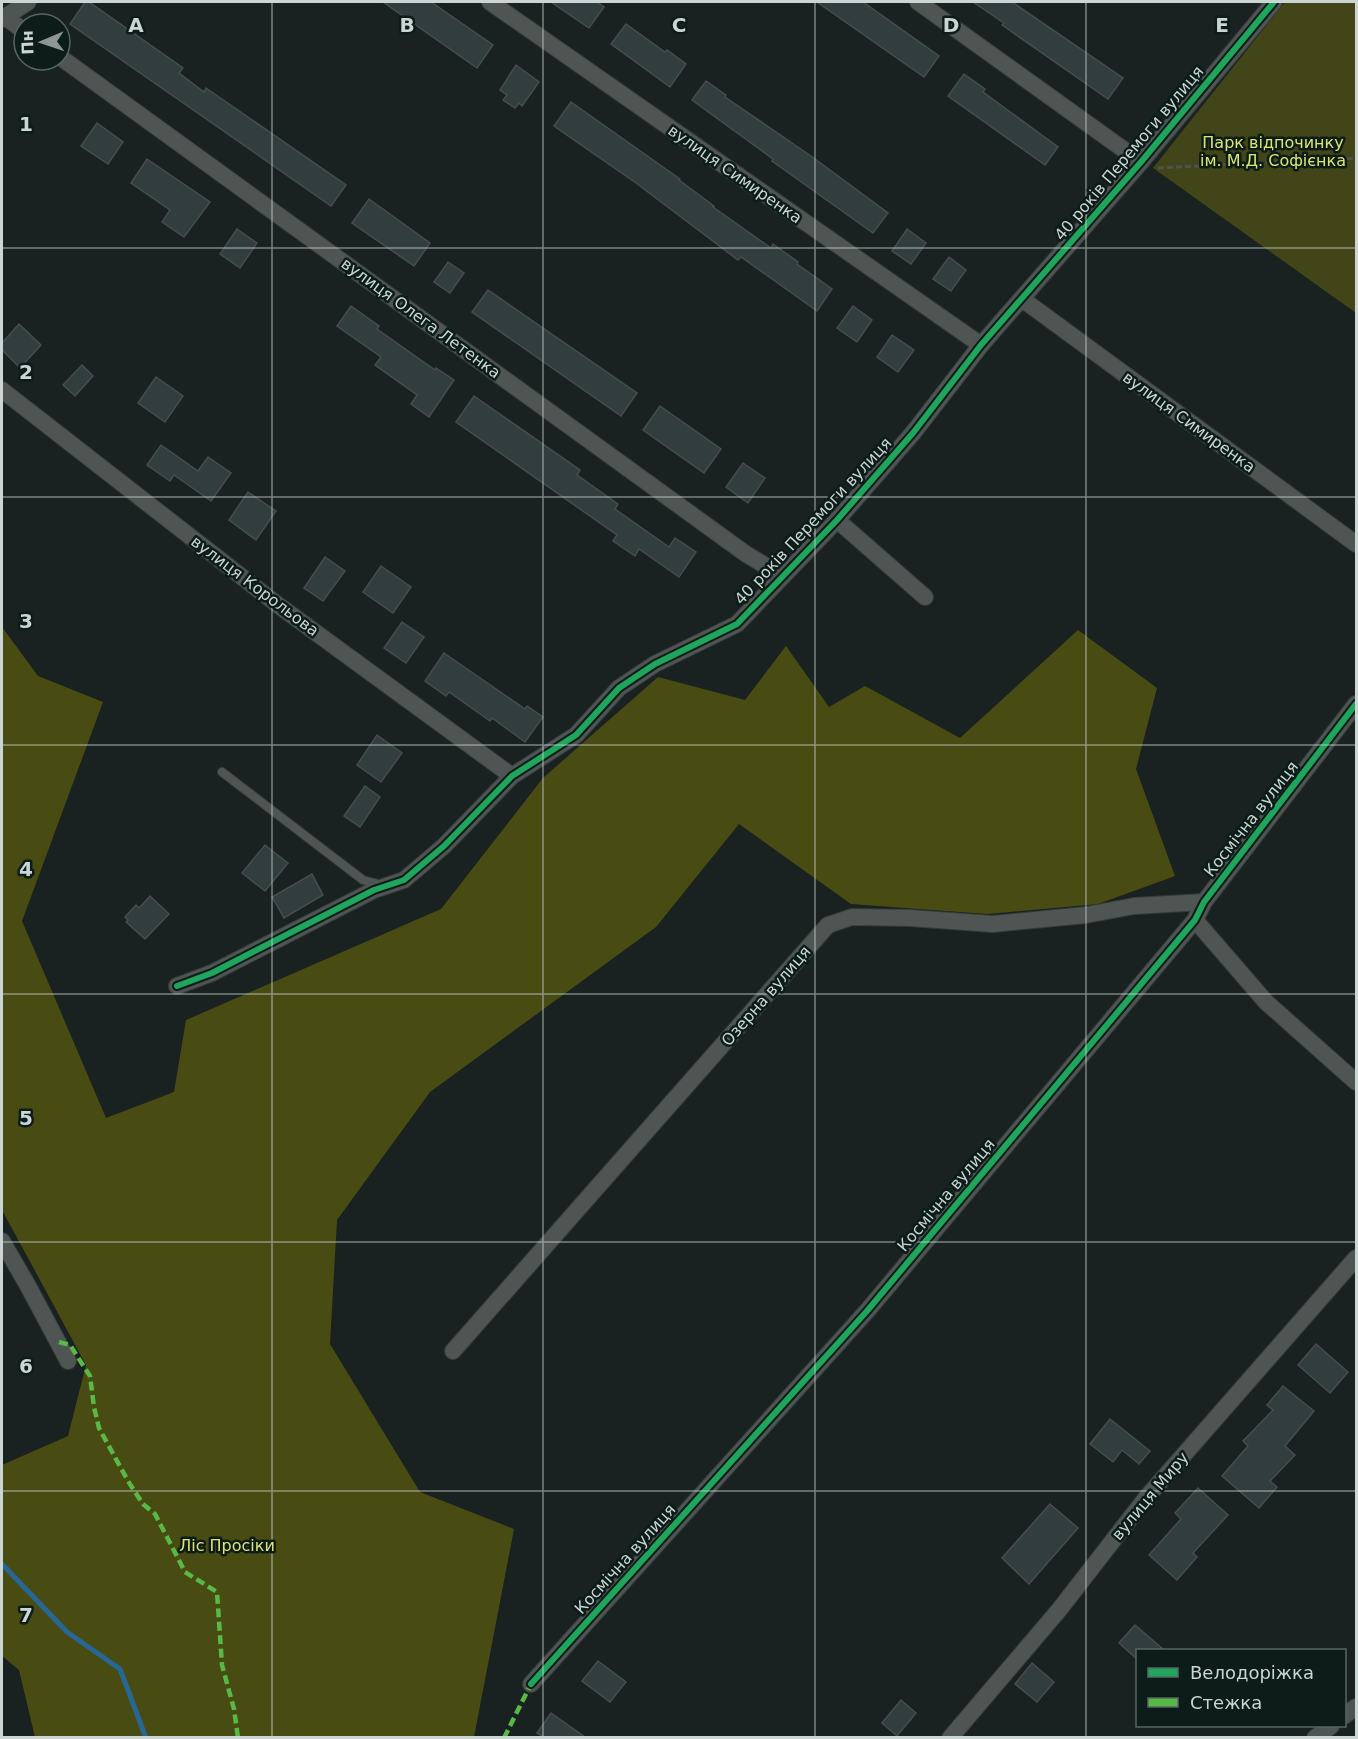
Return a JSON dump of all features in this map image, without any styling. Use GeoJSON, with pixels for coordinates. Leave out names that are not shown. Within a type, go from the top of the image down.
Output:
{"type":"FeatureCollection","features":[{"type":"Feature","properties":{"kind":"street"},"geometry":{"type":"LineString","coordinates":[[3,18],[28,2]]}},
{"type":"Feature","properties":{"kind":"street","name":"вулиця Симиренка"},"geometry":{"type":"LineString","coordinates":[[490,2],[981,345]]}},
{"type":"Feature","properties":{"kind":"street"},"geometry":{"type":"LineString","coordinates":[[918,2],[1141,162]]}},
{"type":"Feature","properties":{"kind":"street","name":"40 років Перемоги вулиця"},"geometry":{"type":"LineString","coordinates":[[177,986],[212,973],[374,890],[404,880],[444,846],[512,776],[576,735],[619,688],[655,664],[737,624],[837,520],[913,433],[981,345],[1141,162],[1274,2]]}},
{"type":"Feature","properties":{"kind":"street","name":"вулиця Олега Летенка"},"geometry":{"type":"LineString","coordinates":[[72,66],[746,554],[783,576]]}},
{"type":"Feature","properties":{"kind":"street","name":"вулиця Симиренка"},"geometry":{"type":"LineString","coordinates":[[1022,299],[1356,544]]}},
{"type":"Feature","properties":{"kind":"street","name":"вулиця Корольова"},"geometry":{"type":"LineString","coordinates":[[2,390],[278,605],[512,776]]}},
{"type":"Feature","properties":{"kind":"street"},"geometry":{"type":"LineString","coordinates":[[837,520],[925,597]]}},
{"type":"Feature","properties":{"kind":"street","name":"Космічна вулиця"},"geometry":{"type":"LineString","coordinates":[[531,1684],[867,1311],[1195,920],[1204,902],[1356,704]]}},
{"type":"Feature","properties":{"kind":"street","name":"Озерна вулиця"},"geometry":{"type":"LineString","coordinates":[[453,1351],[828,925],[852,917],[910,918],[993,924],[1086,915],[1134,906],[1204,902]]}},
{"type":"Feature","properties":{"kind":"street"},"geometry":{"type":"LineString","coordinates":[[1195,920],[1266,1002],[1356,1082]]}},
{"type":"Feature","properties":{"kind":"street"},"geometry":{"type":"LineString","coordinates":[[2,1242],[68,1361]]}},
{"type":"Feature","properties":{"kind":"street","name":"вулиця Миру"},"geometry":{"type":"LineString","coordinates":[[950,1737],[1059,1610],[1146,1498],[1356,1258]]}},
{"type":"Feature","properties":{"kind":"street"},"geometry":{"type":"LineString","coordinates":[[1315,1737],[1328,1727]]}},
{"type":"Feature","properties":{"kind":"lane"},"geometry":{"type":"LineString","coordinates":[[222,772],[363,880],[386,886]]}},
{"type":"Feature","properties":{"kind":"path"},"geometry":{"type":"LineString","coordinates":[[1141,162],[1153,168],[1356,158]]}},
{"type":"Feature","properties":{"kind":"green space","name":"Парк відпочинку ім. М.Д. Софієнка"},"geometry":{"type":"Polygon","coordinates":[[[1285,2],[1356,2],[1356,313],[1153,168],[1285,2]]]}},
{"type":"Feature","properties":{"kind":"green space","name":"Ліс Просіки"},"geometry":{"type":"Polygon","coordinates":[[[2,627],[38,676],[103,702],[22,921],[106,1118],[174,1092],[186,1020],[441,909],[543,778],[658,677],[745,700],[786,646],[829,707],[865,686],[960,738],[1078,630],[1157,688],[1136,769],[1175,876],[1098,904],[987,914],[851,904],[739,824],[656,927],[430,1092],[337,1220],[330,1344],[420,1492],[514,1529],[474,1737],[35,1737],[19,1670],[2,1656],[2,1465],[68,1436],[86,1365],[2,1210],[2,627]]]}},
{"type":"Feature","properties":{"kind":"building"},"geometry":{"type":"Polygon","coordinates":[[[85,2],[89,2],[183,68],[179,73],[204,92],[206,88],[346,185],[331,206],[72,25],[72,21],[85,2]]]}},
{"type":"Feature","properties":{"kind":"building"},"geometry":{"type":"Polygon","coordinates":[[[383,2],[431,2],[493,45],[477,68],[383,2]]]}},
{"type":"Feature","properties":{"kind":"building"},"geometry":{"type":"Polygon","coordinates":[[[551,2],[597,2],[604,7],[589,28],[551,2]]]}},
{"type":"Feature","properties":{"kind":"building"},"geometry":{"type":"Polygon","coordinates":[[[817,2],[863,2],[939,56],[924,77],[817,2]]]}},
{"type":"Feature","properties":{"kind":"building"},"geometry":{"type":"Polygon","coordinates":[[[973,2],[1012,2],[1123,78],[1108,99],[973,2]]]}},
{"type":"Feature","properties":{"kind":"building"},"geometry":{"type":"Polygon","coordinates":[[[626,24],[686,64],[670,87],[611,44],[626,24]]]}},
{"type":"Feature","properties":{"kind":"building"},"geometry":{"type":"Polygon","coordinates":[[[516,65],[539,82],[522,106],[519,103],[515,108],[503,100],[507,95],[500,90],[516,65]]]}},
{"type":"Feature","properties":{"kind":"building"},"geometry":{"type":"Polygon","coordinates":[[[964,74],[985,89],[983,92],[1058,147],[1045,165],[948,96],[964,74]]]}},
{"type":"Feature","properties":{"kind":"building"},"geometry":{"type":"Polygon","coordinates":[[[706,81],[888,213],[873,233],[692,100],[706,81]]]}},
{"type":"Feature","properties":{"kind":"building"},"geometry":{"type":"Polygon","coordinates":[[[571,102],[680,179],[713,207],[771,248],[773,244],[832,289],[817,311],[741,257],[738,260],[636,183],[554,126],[571,102]]]}},
{"type":"Feature","properties":{"kind":"building"},"geometry":{"type":"Polygon","coordinates":[[[97,123],[123,142],[108,164],[81,146],[97,123]]]}},
{"type":"Feature","properties":{"kind":"building"},"geometry":{"type":"Polygon","coordinates":[[[147,159],[210,202],[184,237],[162,222],[170,210],[131,183],[147,159]]]}},
{"type":"Feature","properties":{"kind":"building"},"geometry":{"type":"Polygon","coordinates":[[[369,199],[430,243],[414,266],[352,223],[369,199]]]}},
{"type":"Feature","properties":{"kind":"building"},"geometry":{"type":"Polygon","coordinates":[[[237,229],[257,243],[240,268],[220,254],[237,229]]]}},
{"type":"Feature","properties":{"kind":"building"},"geometry":{"type":"Polygon","coordinates":[[[907,229],[926,243],[911,264],[892,251],[907,229]]]}},
{"type":"Feature","properties":{"kind":"building"},"geometry":{"type":"Polygon","coordinates":[[[949,257],[966,270],[951,291],[933,279],[949,257]]]}},
{"type":"Feature","properties":{"kind":"building"},"geometry":{"type":"Polygon","coordinates":[[[448,262],[464,273],[450,293],[434,282],[448,262]]]}},
{"type":"Feature","properties":{"kind":"building"},"geometry":{"type":"Polygon","coordinates":[[[488,290],[637,393],[621,416],[472,312],[488,290]]]}},
{"type":"Feature","properties":{"kind":"building"},"geometry":{"type":"Polygon","coordinates":[[[351,306],[379,326],[377,329],[435,370],[436,368],[454,380],[429,417],[411,404],[417,395],[375,365],[381,357],[337,326],[351,306]]]}},
{"type":"Feature","properties":{"kind":"building"},"geometry":{"type":"Polygon","coordinates":[[[853,306],[872,320],[857,342],[837,328],[853,306]]]}},
{"type":"Feature","properties":{"kind":"building"},"geometry":{"type":"Polygon","coordinates":[[[19,324],[41,345],[20,368],[2,350],[2,343],[19,324]]]}},
{"type":"Feature","properties":{"kind":"building"},"geometry":{"type":"Polygon","coordinates":[[[892,335],[914,350],[898,372],[877,357],[892,335]]]}},
{"type":"Feature","properties":{"kind":"building"},"geometry":{"type":"Polygon","coordinates":[[[82,365],[93,376],[75,396],[63,385],[82,365]]]}},
{"type":"Feature","properties":{"kind":"building"},"geometry":{"type":"Polygon","coordinates":[[[156,377],[183,396],[165,422],[138,403],[156,377]]]}},
{"type":"Feature","properties":{"kind":"building"},"geometry":{"type":"Polygon","coordinates":[[[474,396],[580,470],[577,475],[618,504],[615,509],[669,547],[675,538],[696,552],[679,577],[639,549],[635,556],[613,541],[617,535],[456,422],[474,396]]]}},
{"type":"Feature","properties":{"kind":"building"},"geometry":{"type":"Polygon","coordinates":[[[660,406],[721,449],[704,473],[643,430],[660,406]]]}},
{"type":"Feature","properties":{"kind":"building"},"geometry":{"type":"Polygon","coordinates":[[[161,445],[198,471],[208,457],[231,473],[211,501],[174,475],[170,481],[147,465],[161,445]]]}},
{"type":"Feature","properties":{"kind":"building"},"geometry":{"type":"Polygon","coordinates":[[[743,463],[765,478],[748,503],[726,487],[743,463]]]}},
{"type":"Feature","properties":{"kind":"building"},"geometry":{"type":"Polygon","coordinates":[[[248,492],[276,511],[256,540],[229,520],[248,492]]]}},
{"type":"Feature","properties":{"kind":"building"},"geometry":{"type":"Polygon","coordinates":[[[325,557],[345,571],[323,601],[304,588],[325,557]]]}},
{"type":"Feature","properties":{"kind":"building"},"geometry":{"type":"Polygon","coordinates":[[[381,566],[411,587],[393,613],[363,592],[381,566]]]}},
{"type":"Feature","properties":{"kind":"building"},"geometry":{"type":"Polygon","coordinates":[[[402,622],[424,637],[406,663],[384,648],[402,622]]]}},
{"type":"Feature","properties":{"kind":"building"},"geometry":{"type":"Polygon","coordinates":[[[444,653],[525,709],[527,706],[543,717],[525,742],[492,718],[490,721],[449,692],[446,696],[425,681],[444,653]]]}},
{"type":"Feature","properties":{"kind":"building"},"geometry":{"type":"Polygon","coordinates":[[[377,735],[402,753],[381,782],[357,765],[377,735]]]}},
{"type":"Feature","properties":{"kind":"building"},"geometry":{"type":"Polygon","coordinates":[[[365,786],[380,797],[360,827],[344,816],[365,786]]]}},
{"type":"Feature","properties":{"kind":"building"},"geometry":{"type":"Polygon","coordinates":[[[265,845],[288,863],[265,891],[242,873],[265,845]]]}},
{"type":"Feature","properties":{"kind":"building"},"geometry":{"type":"Polygon","coordinates":[[[312,874],[323,895],[284,918],[272,897],[312,874]]]}},
{"type":"Feature","properties":{"kind":"building"},"geometry":{"type":"Polygon","coordinates":[[[150,896],[169,914],[145,939],[126,922],[128,920],[125,917],[136,905],[139,908],[150,896]]]}},
{"type":"Feature","properties":{"kind":"building"},"geometry":{"type":"Polygon","coordinates":[[[1316,1344],[1348,1372],[1330,1393],[1298,1365],[1316,1344]]]}},
{"type":"Feature","properties":{"kind":"building"},"geometry":{"type":"Polygon","coordinates":[[[1283,1386],[1314,1411],[1285,1446],[1295,1455],[1270,1481],[1277,1487],[1259,1508],[1222,1476],[1248,1446],[1243,1441],[1273,1410],[1267,1405],[1283,1386]]]}},
{"type":"Feature","properties":{"kind":"building"},"geometry":{"type":"Polygon","coordinates":[[[1110,1419],[1150,1451],[1139,1464],[1122,1450],[1113,1462],[1090,1444],[1110,1419]]]}},
{"type":"Feature","properties":{"kind":"building"},"geometry":{"type":"Polygon","coordinates":[[[1198,1488],[1228,1515],[1193,1553],[1197,1557],[1177,1580],[1149,1555],[1181,1519],[1175,1513],[1198,1488]]]}},
{"type":"Feature","properties":{"kind":"building"},"geometry":{"type":"Polygon","coordinates":[[[1050,1504],[1078,1528],[1029,1584],[1002,1558],[1050,1504]]]}},
{"type":"Feature","properties":{"kind":"building"},"geometry":{"type":"Polygon","coordinates":[[[1135,1625],[1163,1649],[1136,1649],[1136,1658],[1119,1643],[1135,1625]]]}},
{"type":"Feature","properties":{"kind":"building"},"geometry":{"type":"Polygon","coordinates":[[[598,1661],[626,1682],[610,1702],[582,1681],[598,1661]]]}},
{"type":"Feature","properties":{"kind":"building"},"geometry":{"type":"Polygon","coordinates":[[[1032,1663],[1054,1682],[1037,1702],[1015,1684],[1032,1663]]]}},
{"type":"Feature","properties":{"kind":"building"},"geometry":{"type":"Polygon","coordinates":[[[901,1700],[916,1713],[897,1736],[882,1723],[901,1700]]]}},
{"type":"Feature","properties":{"kind":"building"},"geometry":{"type":"Polygon","coordinates":[[[551,1713],[585,1737],[544,1737],[537,1733],[551,1713]]]}},
{"type":"Feature","properties":{"kind":"waterway"},"geometry":{"type":"LineString","coordinates":[[2,1564],[67,1632],[120,1669],[146,1738]]}},
{"type":"Feature","properties":{"kind":"marked path"},"geometry":{"type":"LineString","coordinates":[[59,1342],[70,1345],[90,1376],[99,1428],[128,1481],[143,1504],[155,1514],[185,1572],[217,1592],[222,1665],[234,1709],[238,1738]]}},
{"type":"Feature","properties":{"kind":"marked path"},"geometry":{"type":"LineString","coordinates":[[504,1738],[531,1684]]}},
{"type":"Feature","properties":{"kind":"cycle path"},"geometry":{"type":"LineString","coordinates":[[177,986],[212,973],[374,890],[404,880],[444,846],[512,776],[576,735],[619,688],[655,664],[737,624],[837,520],[913,433],[981,345],[1141,162],[1274,2]]}},
{"type":"Feature","properties":{"kind":"cycle path"},"geometry":{"type":"LineString","coordinates":[[531,1684],[867,1311],[1195,920],[1204,902],[1356,704]]}}]}
